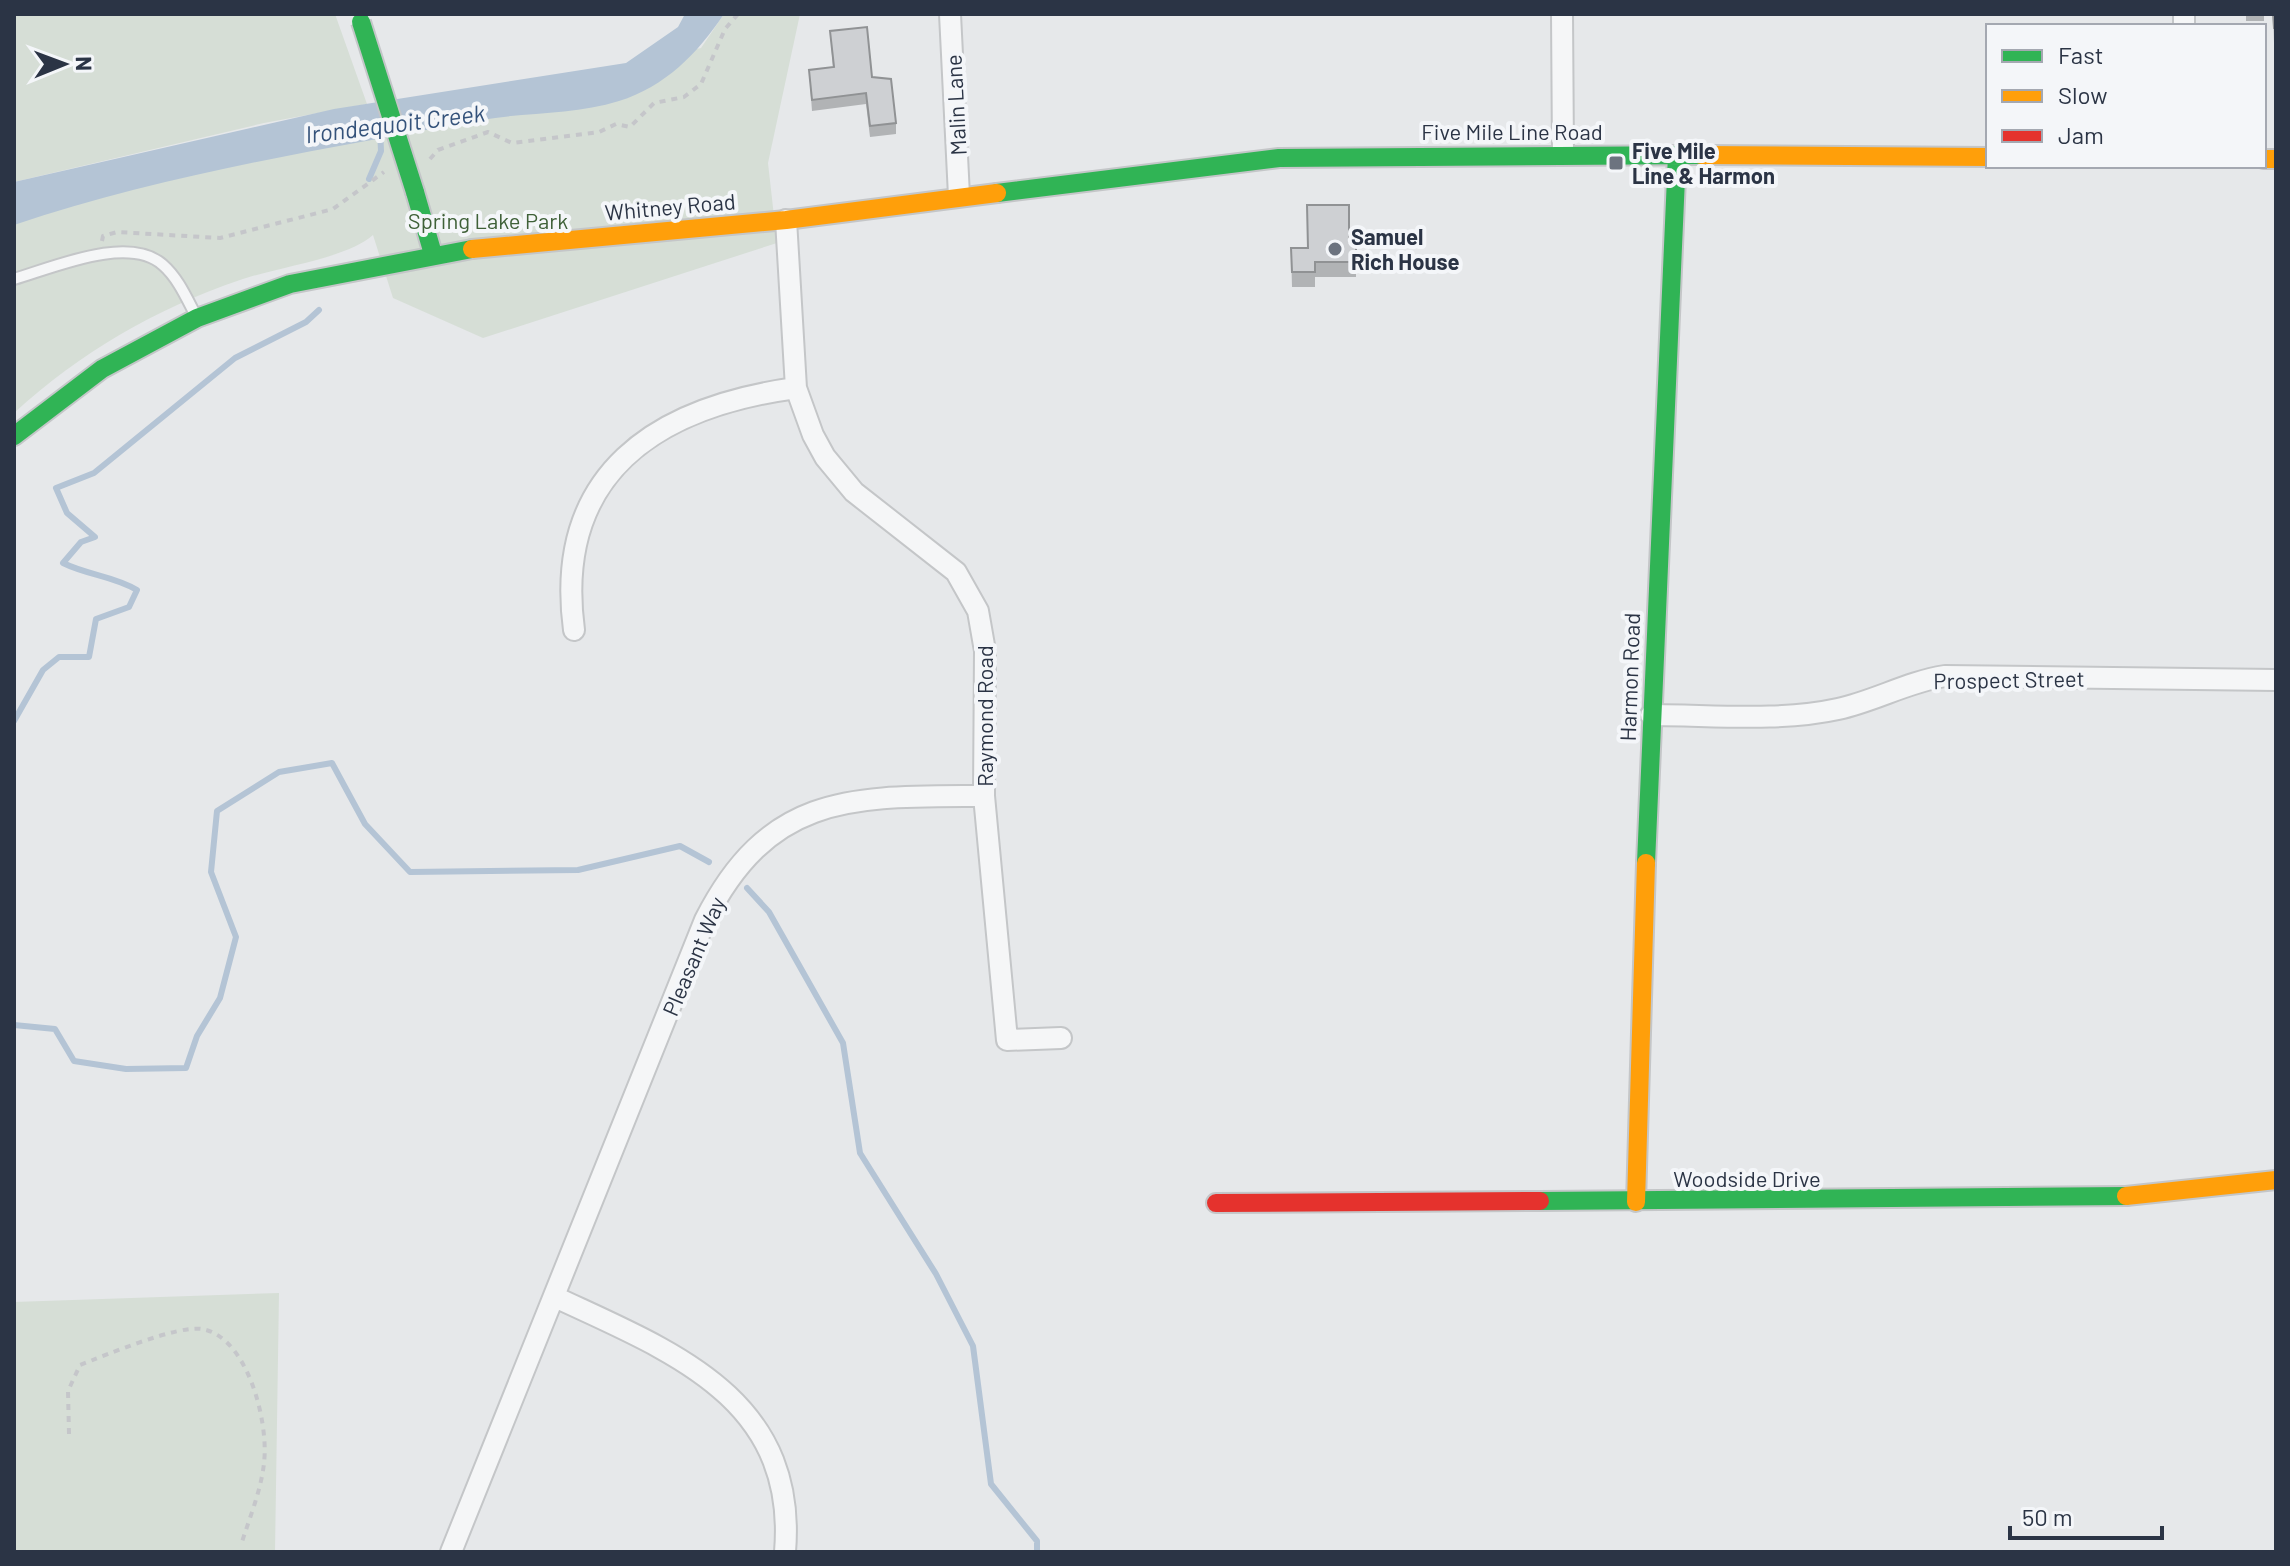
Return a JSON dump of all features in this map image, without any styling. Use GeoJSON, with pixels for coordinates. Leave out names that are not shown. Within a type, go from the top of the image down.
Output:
{"type":"FeatureCollection","features":[{"type":"Feature","properties":{"kind":"main road"},"geometry":{"type":"LineString","coordinates":[[359,18],[433,254]]}},
{"type":"Feature","properties":{"kind":"main road","name":"Five Mile Line Road"},"geometry":{"type":"LineString","coordinates":[[1181,170],[1345,155],[1986,157]]}},
{"type":"Feature","properties":{"kind":"main road","name":"Harmon Road"},"geometry":{"type":"LineString","coordinates":[[1636,1202],[1651,715],[1677,155]]}},
{"type":"Feature","properties":{"kind":"main road","name":"Whitney Road"},"geometry":{"type":"LineString","coordinates":[[14,436],[102,369],[197,318],[290,284],[433,254],[786,220],[1181,170]]}},
{"type":"Feature","properties":{"kind":"main road","name":"Woodside Drive"},"geometry":{"type":"LineString","coordinates":[[1216,1203],[2069,1199],[2153,1195],[2276,1180]]}},
{"type":"Feature","properties":{"kind":"street","name":"Malin Lane"},"geometry":{"type":"LineString","coordinates":[[950,14],[959,196]]}},
{"type":"Feature","properties":{"kind":"street"},"geometry":{"type":"LineString","coordinates":[[1562,14],[1563,154]]}},
{"type":"Feature","properties":{"kind":"street","name":"Raymond Road"},"geometry":{"type":"LineString","coordinates":[[786,220],[796,388],[813,435],[839,475],[879,514],[941,558],[970,591],[983,630],[985,651],[984,796],[1007,1040],[1061,1038]]}},
{"type":"Feature","properties":{"kind":"street"},"geometry":{"type":"LineString","coordinates":[[574,630],[570,582],[579,531],[602,485],[617,466],[635,447],[682,417],[730,399],[796,388]]}},
{"type":"Feature","properties":{"kind":"street","name":"Prospect Street"},"geometry":{"type":"LineString","coordinates":[[1651,715],[1813,713],[1865,702],[1918,680],[1945,676],[2276,680]]}},
{"type":"Feature","properties":{"kind":"street","name":"Pleasant Way"},"geometry":{"type":"LineString","coordinates":[[451,1552],[705,920],[735,870],[781,828],[832,804],[882,797],[984,796]]}},
{"type":"Feature","properties":{"kind":"street"},"geometry":{"type":"LineString","coordinates":[[555,1297],[680,1357],[735,1401],[765,1445],[776,1473],[783,1504],[785,1552]]}},
{"type":"Feature","properties":{"kind":"lane"},"geometry":{"type":"LineString","coordinates":[[14,279],[116,251],[145,254],[162,264],[182,290],[197,318]]}},
{"type":"Feature","properties":{"kind":"path"},"geometry":{"type":"LineString","coordinates":[[69,1434],[68,1391],[80,1365],[131,1345],[200,1328],[220,1335],[236,1348],[246,1367],[264,1433],[264,1463],[241,1545]]}},
{"type":"Feature","properties":{"kind":"green space"},"geometry":{"type":"Polygon","coordinates":[[[14,14],[335,14],[367,104],[264,123],[14,182],[14,14]]]}},
{"type":"Feature","properties":{"kind":"green space","name":"Spring Lake Park"},"geometry":{"type":"Polygon","coordinates":[[[724,14],[800,14],[768,163],[777,243],[483,338],[393,298],[373,235],[346,250],[255,275],[178,304],[120,334],[39,391],[14,413],[14,202],[701,48],[724,14]]]}},
{"type":"Feature","properties":{"kind":"green space"},"geometry":{"type":"Polygon","coordinates":[[[279,1293],[275,1552],[14,1552],[14,1302],[279,1293]]]}},
{"type":"Feature","properties":{"kind":"water","name":"Irondequoit Creek"},"geometry":{"type":"Polygon","coordinates":[[[685,14],[724,14],[703,42],[666,78],[619,101],[585,109],[498,117],[245,164],[129,191],[14,225],[14,182],[334,109],[626,63],[678,27],[685,14]]]}},
{"type":"Feature","properties":{"kind":"building"},"geometry":{"type":"Polygon","coordinates":[[[867,27],[872,77],[891,79],[896,123],[870,126],[866,93],[812,100],[809,70],[834,67],[830,31],[867,27]]]}},
{"type":"Feature","properties":{"kind":"building"},"geometry":{"type":"Polygon","coordinates":[[[1307,205],[1349,205],[1349,242],[1356,242],[1356,262],[1315,262],[1315,272],[1292,272],[1291,248],[1308,248],[1307,205]]]}},
{"type":"Feature","properties":{"kind":"waterway","name":"Irondequoit Creek"},"geometry":{"type":"LineString","coordinates":[[369,179],[381,151],[380,129]]}},
{"type":"Feature","properties":{"kind":"waterway"},"geometry":{"type":"LineString","coordinates":[[14,721],[43,670],[59,657],[89,657],[96,619],[129,607],[137,590],[63,563],[81,542],[95,537],[67,513],[56,488],[94,473],[235,358],[306,322],[319,310]]}},
{"type":"Feature","properties":{"kind":"waterway"},"geometry":{"type":"LineString","coordinates":[[14,1025],[55,1029],[74,1061],[126,1069],[186,1068],[197,1036],[220,998],[236,937],[211,872],[217,811],[279,772],[332,763],[365,824],[410,872],[578,870],[680,846],[709,862]]}},
{"type":"Feature","properties":{"kind":"waterway"},"geometry":{"type":"LineString","coordinates":[[747,888],[769,912],[843,1043],[860,1153],[936,1274],[973,1346],[991,1484],[1037,1541],[1037,1552]]}},
{"type":"Feature","properties":{"kind":"traffic: fast"},"geometry":{"type":"LineString","coordinates":[[361,22],[415,192]]}},
{"type":"Feature","properties":{"kind":"traffic: fast"},"geometry":{"type":"LineString","coordinates":[[1646,863],[1677,155]]}},
{"type":"Feature","properties":{"kind":"traffic: fast"},"geometry":{"type":"LineString","coordinates":[[997,193],[1279,158],[1701,155]]}},
{"type":"Feature","properties":{"kind":"traffic: fast"},"geometry":{"type":"LineString","coordinates":[[415,192],[433,254]]}},
{"type":"Feature","properties":{"kind":"traffic: fast"},"geometry":{"type":"LineString","coordinates":[[14,436],[102,369],[197,318],[290,284],[472,249]]}},
{"type":"Feature","properties":{"kind":"traffic: fast"},"geometry":{"type":"LineString","coordinates":[[1540,1201],[2126,1196]]}},
{"type":"Feature","properties":{"kind":"traffic: slow"},"geometry":{"type":"LineString","coordinates":[[1701,155],[1986,157]]}},
{"type":"Feature","properties":{"kind":"traffic: slow"},"geometry":{"type":"LineString","coordinates":[[2266,159],[2276,159]]}},
{"type":"Feature","properties":{"kind":"traffic: slow"},"geometry":{"type":"LineString","coordinates":[[472,249],[786,220],[997,193]]}},
{"type":"Feature","properties":{"kind":"traffic: slow"},"geometry":{"type":"LineString","coordinates":[[1636,1202],[1646,863]]}},
{"type":"Feature","properties":{"kind":"traffic: slow"},"geometry":{"type":"LineString","coordinates":[[2126,1196],[2276,1180]]}},
{"type":"Feature","properties":{"kind":"traffic: jam"},"geometry":{"type":"LineString","coordinates":[[1216,1203],[1540,1201]]}},
{"type":"Feature","properties":{"kind":"place","name":"Five Mile Line & Harmon"},"geometry":{"type":"Point","coordinates":[1616,163]}},
{"type":"Feature","properties":{"kind":"place","name":"Samuel Rich House"},"geometry":{"type":"Point","coordinates":[1335,249]}}]}
